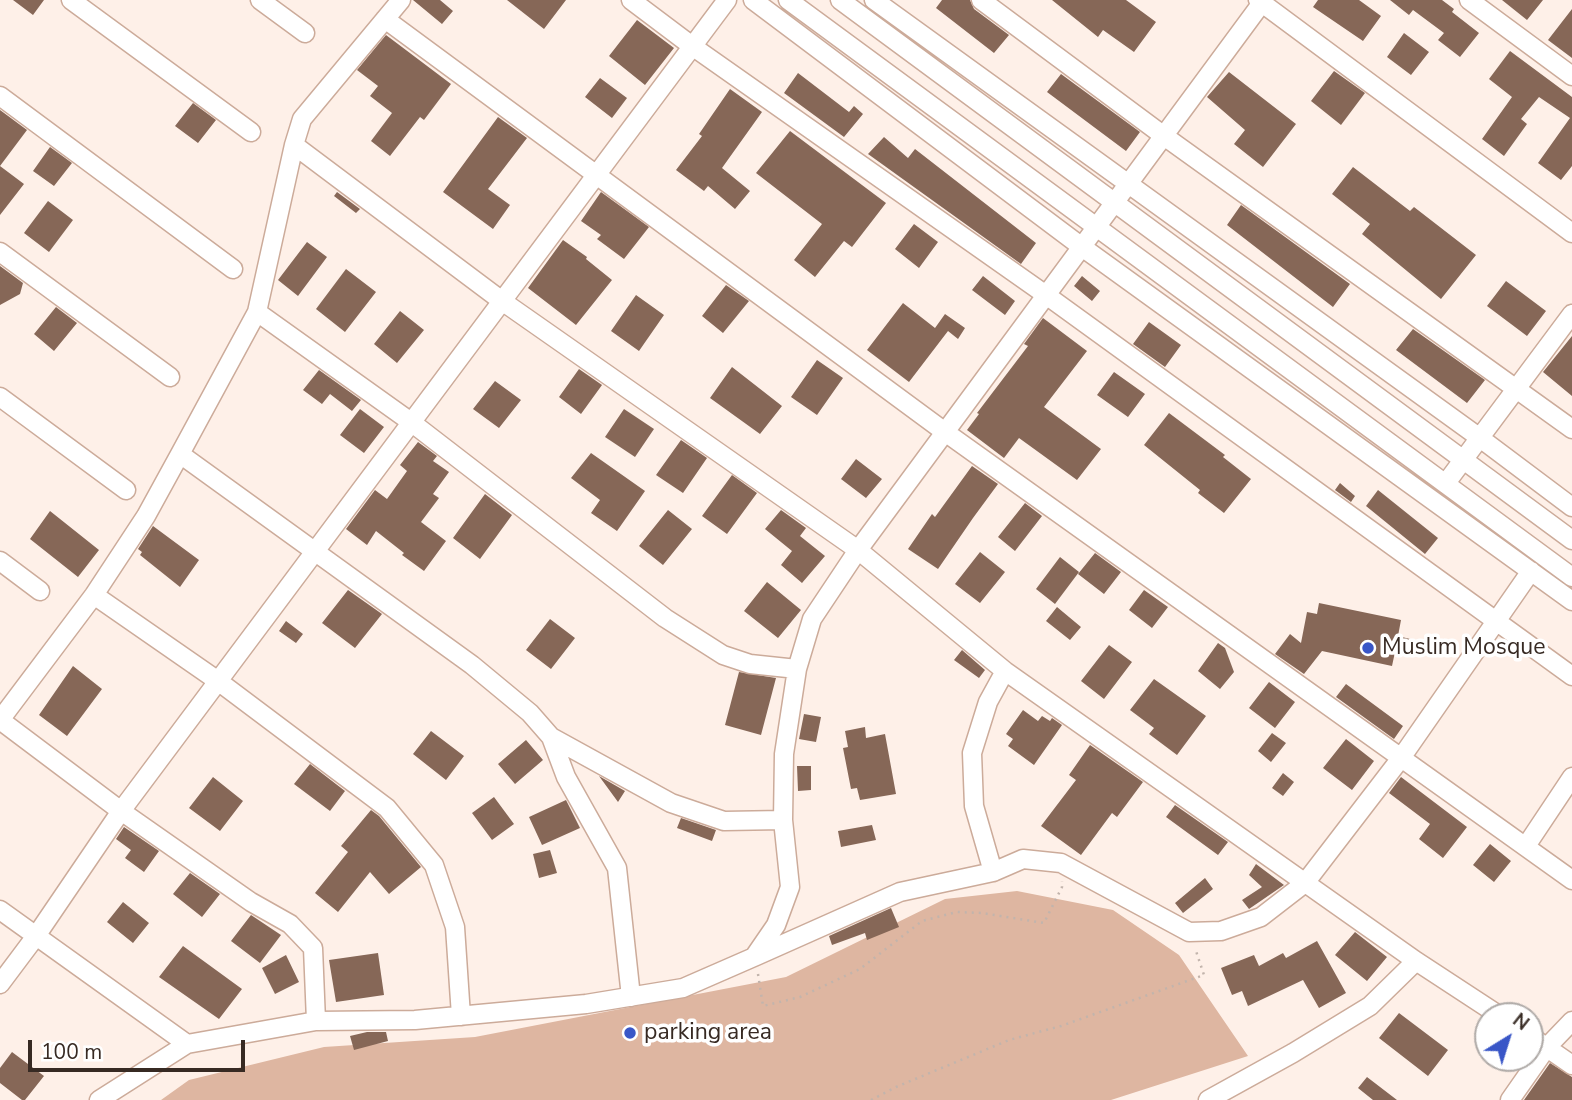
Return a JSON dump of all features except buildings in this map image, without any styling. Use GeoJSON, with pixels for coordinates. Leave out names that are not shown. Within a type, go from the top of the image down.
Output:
{"type":"FeatureCollection","features":[{"type":"Feature","properties":{"kind":"street"},"geometry":{"type":"LineString","coordinates":[[71,0],[251,132]]}},
{"type":"Feature","properties":{"kind":"street"},"geometry":{"type":"LineString","coordinates":[[260,0],[305,33]]}},
{"type":"Feature","properties":{"kind":"street"},"geometry":{"type":"LineString","coordinates":[[316,1021],[313,948],[290,924],[251,902],[121,811],[0,720],[94,595],[146,516],[257,312],[302,119],[401,0]]}},
{"type":"Feature","properties":{"kind":"street"},"geometry":{"type":"LineString","coordinates":[[631,0],[692,46],[1046,295],[1572,676]]}},
{"type":"Feature","properties":{"kind":"street"},"geometry":{"type":"LineString","coordinates":[[0,984],[121,811],[727,0]]}},
{"type":"Feature","properties":{"kind":"street"},"geometry":{"type":"LineString","coordinates":[[753,0],[1082,247],[1572,601]]}},
{"type":"Feature","properties":{"kind":"street"},"geometry":{"type":"LineString","coordinates":[[788,0],[1572,577]]}},
{"type":"Feature","properties":{"kind":"street"},"geometry":{"type":"LineString","coordinates":[[840,0],[1572,540]]}},
{"type":"Feature","properties":{"kind":"street"},"geometry":{"type":"LineString","coordinates":[[874,0],[1480,438],[1572,508]]}},
{"type":"Feature","properties":{"kind":"street"},"geometry":{"type":"LineString","coordinates":[[981,0],[1164,136],[1572,429]]}},
{"type":"Feature","properties":{"kind":"street"},"geometry":{"type":"LineString","coordinates":[[1469,0],[1572,76]]}},
{"type":"Feature","properties":{"kind":"street"},"geometry":{"type":"LineString","coordinates":[[754,957],[776,925],[790,887],[783,820],[784,754],[797,669],[812,619],[858,550],[1261,1],[1572,233]]}},
{"type":"Feature","properties":{"kind":"street"},"geometry":{"type":"LineString","coordinates":[[385,19],[945,432],[1572,880]]}},
{"type":"Feature","properties":{"kind":"street"},"geometry":{"type":"LineString","coordinates":[[0,96],[233,269]]}},
{"type":"Feature","properties":{"kind":"street"},"geometry":{"type":"LineString","coordinates":[[294,145],[502,301],[858,550],[1005,671],[1416,961],[1479,1002]]}},
{"type":"Feature","properties":{"kind":"street"},"geometry":{"type":"LineString","coordinates":[[0,252],[170,377]]}},
{"type":"Feature","properties":{"kind":"street"},"geometry":{"type":"LineString","coordinates":[[257,312],[411,422],[665,618],[723,655],[750,664],[797,669]]}},
{"type":"Feature","properties":{"kind":"street"},"geometry":{"type":"LineString","coordinates":[[1446,483],[1572,314]]}},
{"type":"Feature","properties":{"kind":"street"},"geometry":{"type":"LineString","coordinates":[[0,397],[126,490]]}},
{"type":"Feature","properties":{"kind":"street"},"geometry":{"type":"LineString","coordinates":[[180,454],[472,666],[530,713],[551,737],[671,803],[724,821],[783,820]]}},
{"type":"Feature","properties":{"kind":"street"},"geometry":{"type":"LineString","coordinates":[[0,561],[40,591]]}},
{"type":"Feature","properties":{"kind":"street"},"geometry":{"type":"LineString","coordinates":[[99,1100],[187,1044],[316,1021],[415,1020],[461,1016],[586,1004],[683,988],[900,892],[993,872],[1023,859],[1061,863],[1189,932],[1221,931],[1261,917],[1305,883],[1401,758],[1531,571]]}},
{"type":"Feature","properties":{"kind":"street"},"geometry":{"type":"LineString","coordinates":[[94,595],[218,681],[387,807],[434,865],[455,927],[461,1016]]}},
{"type":"Feature","properties":{"kind":"street"},"geometry":{"type":"LineString","coordinates":[[993,872],[974,806],[972,753],[988,702],[1005,671]]}},
{"type":"Feature","properties":{"kind":"street"},"geometry":{"type":"LineString","coordinates":[[551,737],[566,777],[617,868],[631,997]]}},
{"type":"Feature","properties":{"kind":"street"},"geometry":{"type":"LineString","coordinates":[[1525,846],[1572,777]]}},
{"type":"Feature","properties":{"kind":"street"},"geometry":{"type":"LineString","coordinates":[[0,910],[187,1044]]}},
{"type":"Feature","properties":{"kind":"street"},"geometry":{"type":"LineString","coordinates":[[1208,1100],[1370,1006],[1416,961]]}},
{"type":"Feature","properties":{"kind":"street"},"geometry":{"type":"LineString","coordinates":[[1510,1100],[1547,1047],[1572,1021]]}},
{"type":"Feature","properties":{"kind":"street"},"geometry":{"type":"LineString","coordinates":[[1544,1045],[1572,1065]]}},
{"type":"Feature","properties":{"kind":"path"},"geometry":{"type":"LineString","coordinates":[[754,957],[763,1006],[800,997],[860,969],[922,921],[957,912],[982,913],[1044,923],[1062,887],[1061,863]]}},
{"type":"Feature","properties":{"kind":"path"},"geometry":{"type":"LineString","coordinates":[[870,1100],[1009,1040],[1061,1026],[1204,975],[1189,932]]}},
{"type":"Feature","properties":{"kind":"shaded area"},"geometry":{"type":"Polygon","coordinates":[[[1017,891],[1113,910],[1179,955],[1248,1056],[1111,1100],[161,1100],[189,1080],[324,1047],[475,1037],[786,977],[945,899],[1017,891]]]}},
{"type":"Feature","properties":{"kind":"place","name":"Muslim Mosque"},"geometry":{"type":"Point","coordinates":[1368,648]}},
{"type":"Feature","properties":{"kind":"place","name":"parking area"},"geometry":{"type":"Point","coordinates":[630,1033]}}]}
